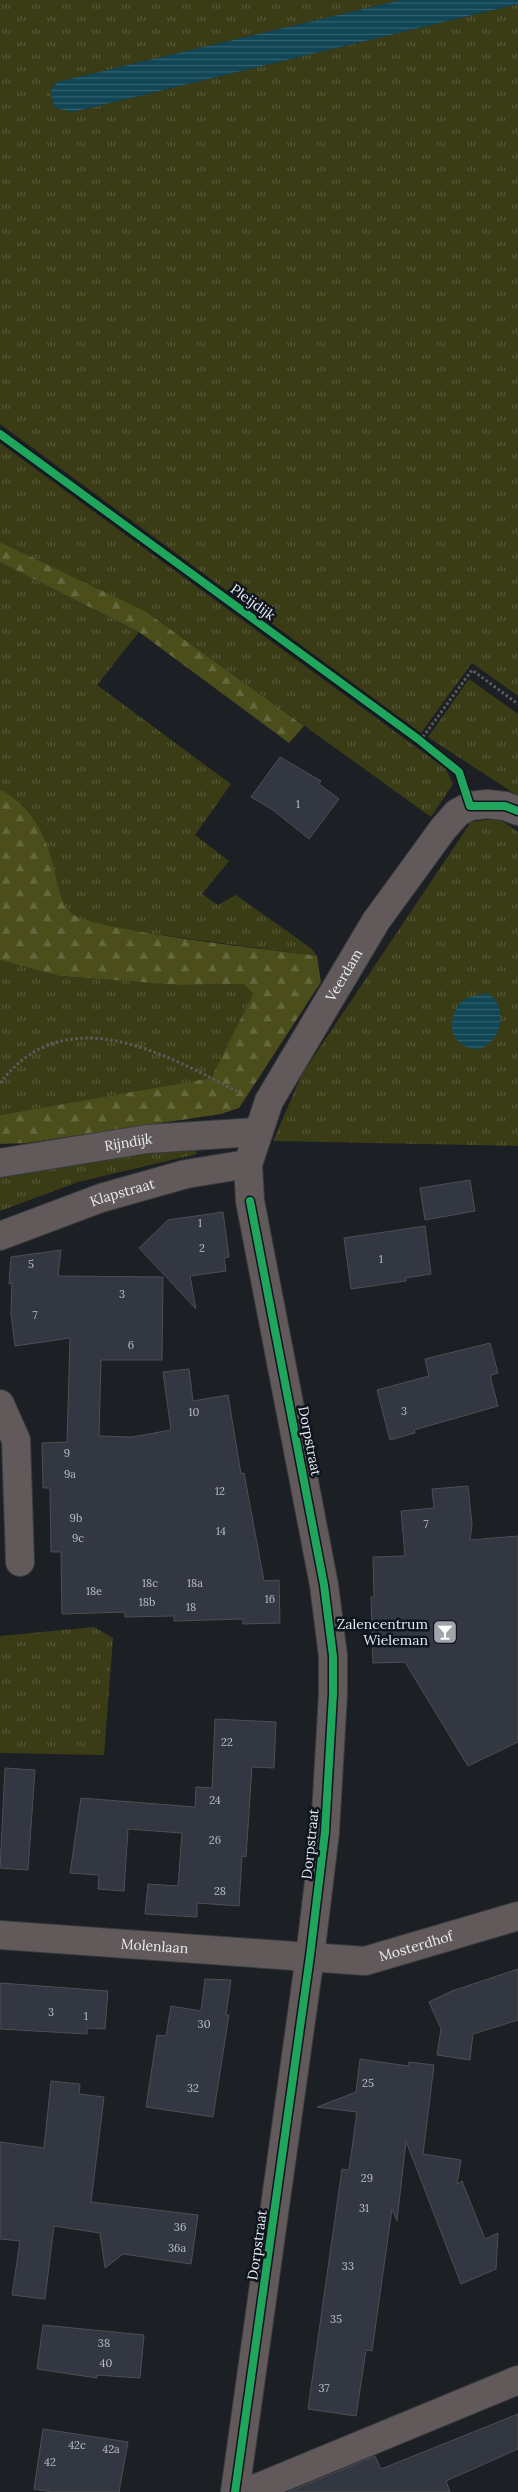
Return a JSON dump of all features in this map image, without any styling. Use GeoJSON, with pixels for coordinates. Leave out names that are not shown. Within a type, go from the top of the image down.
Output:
{"type":"FeatureCollection","features":[{"type":"Feature","properties":{"kind":"street","name":"Veerdam"},"geometry":{"type":"LineString","coordinates":[[248,1164],[266,1107],[376,921],[443,829],[457,813],[470,806],[505,806],[518,811]]}},
{"type":"Feature","properties":{"kind":"street","name":"Rijndijk"},"geometry":{"type":"LineString","coordinates":[[0,1163],[147,1139],[257,1132]]}},
{"type":"Feature","properties":{"kind":"street","name":"Klapstraat"},"geometry":{"type":"LineString","coordinates":[[0,1236],[101,1198],[186,1174],[248,1164]]}},
{"type":"Feature","properties":{"kind":"street","name":"Dorpstraat"},"geometry":{"type":"LineString","coordinates":[[236,2492],[310,1956],[325,1823],[332,1732],[333,1656],[324,1585],[250,1201],[248,1164]]}},
{"type":"Feature","properties":{"kind":"street"},"geometry":{"type":"LineString","coordinates":[[0,1404],[16,1440],[20,1562]]}},
{"type":"Feature","properties":{"kind":"street","name":"Mosterdhof"},"geometry":{"type":"LineString","coordinates":[[310,1956],[365,1960],[518,1916]]}},
{"type":"Feature","properties":{"kind":"street","name":"Molenlaan"},"geometry":{"type":"LineString","coordinates":[[0,1935],[310,1956]]}},
{"type":"Feature","properties":{"kind":"street"},"geometry":{"type":"LineString","coordinates":[[247,2492],[518,2380]]}},
{"type":"Feature","properties":{"kind":"path"},"geometry":{"type":"LineString","coordinates":[[420,741],[472,670],[518,704]]}},
{"type":"Feature","properties":{"kind":"path"},"geometry":{"type":"LineString","coordinates":[[411,733],[428,747]]}},
{"type":"Feature","properties":{"kind":"path"},"geometry":{"type":"LineString","coordinates":[[0,1083],[28,1056],[46,1044],[79,1037],[100,1038],[155,1051],[266,1107]]}},
{"type":"Feature","properties":{"kind":"green space"},"geometry":{"type":"Polygon","coordinates":[[[0,0],[401,0],[57,82],[51,94],[55,108],[73,112],[518,4],[518,696],[472,663],[421,733],[0,424],[0,0]]]}},
{"type":"Feature","properties":{"kind":"green space"},"geometry":{"type":"Polygon","coordinates":[[[0,443],[446,769],[453,784],[431,817],[145,611],[0,542],[0,443]]]}},
{"type":"Feature","properties":{"kind":"green space"},"geometry":{"type":"Polygon","coordinates":[[[0,542],[145,611],[304,726],[289,743],[139,632],[0,562],[0,542]]]}},
{"type":"Feature","properties":{"kind":"green space"},"geometry":{"type":"Polygon","coordinates":[[[0,562],[139,632],[97,685],[231,784],[195,835],[229,861],[202,894],[218,905],[236,895],[312,949],[317,956],[131,931],[77,919],[70,913],[61,898],[56,880],[24,806],[0,790],[0,562]]]}},
{"type":"Feature","properties":{"kind":"green space"},"geometry":{"type":"Polygon","coordinates":[[[469,679],[518,714],[518,796],[428,737],[469,679]]]}},
{"type":"Feature","properties":{"kind":"green space"},"geometry":{"type":"Polygon","coordinates":[[[0,790],[11,796],[29,812],[36,822],[47,844],[62,898],[71,913],[85,920],[146,933],[317,956],[321,982],[239,1108],[221,1114],[27,1143],[0,1144],[0,1115],[211,1078],[253,994],[244,984],[179,985],[59,976],[0,960],[0,790]]]}},
{"type":"Feature","properties":{"kind":"green space"},"geometry":{"type":"Polygon","coordinates":[[[493,819],[504,822],[518,832],[518,1146],[273,1141],[302,1074],[471,822],[493,819]]]}},
{"type":"Feature","properties":{"kind":"green space"},"geometry":{"type":"Polygon","coordinates":[[[0,960],[59,976],[179,985],[244,984],[253,994],[211,1078],[0,1115],[0,960]]]}},
{"type":"Feature","properties":{"kind":"green space"},"geometry":{"type":"Polygon","coordinates":[[[195,1149],[197,1154],[78,1182],[0,1211],[0,1170],[70,1158],[195,1149]]]}},
{"type":"Feature","properties":{"kind":"green space"},"geometry":{"type":"Polygon","coordinates":[[[94,1627],[113,1638],[104,1755],[0,1753],[0,1636],[94,1627]]]}},
{"type":"Feature","properties":{"kind":"water"},"geometry":{"type":"Polygon","coordinates":[[[401,0],[518,0],[518,4],[73,112],[55,108],[52,101],[51,94],[57,82],[401,0]]]}},
{"type":"Feature","properties":{"kind":"water"},"geometry":{"type":"Polygon","coordinates":[[[488,993],[497,1002],[500,1013],[500,1025],[496,1035],[489,1043],[480,1048],[470,1048],[459,1042],[453,1034],[454,1012],[460,1003],[466,999],[488,993]]]}},
{"type":"Feature","properties":{"kind":"building"},"geometry":{"type":"Polygon","coordinates":[[[280,757],[321,781],[319,784],[339,799],[309,839],[273,810],[251,797],[280,757]]]}},
{"type":"Feature","properties":{"kind":"building"},"geometry":{"type":"Polygon","coordinates":[[[470,1180],[475,1211],[425,1220],[420,1188],[470,1180]]]}},
{"type":"Feature","properties":{"kind":"building"},"geometry":{"type":"Polygon","coordinates":[[[223,1212],[229,1257],[224,1258],[226,1271],[190,1276],[196,1309],[139,1248],[168,1220],[223,1212]]]}},
{"type":"Feature","properties":{"kind":"building"},"geometry":{"type":"Polygon","coordinates":[[[425,1226],[431,1274],[406,1278],[406,1281],[351,1289],[344,1238],[425,1226]]]}},
{"type":"Feature","properties":{"kind":"building"},"geometry":{"type":"Polygon","coordinates":[[[61,1250],[58,1276],[163,1277],[162,1360],[101,1360],[99,1436],[132,1437],[171,1430],[163,1372],[189,1369],[193,1401],[228,1395],[241,1474],[244,1473],[264,1581],[279,1580],[280,1623],[243,1624],[243,1619],[174,1621],[174,1616],[125,1617],[125,1612],[62,1614],[61,1552],[51,1552],[50,1488],[43,1488],[42,1443],[67,1442],[70,1338],[15,1346],[11,1313],[12,1283],[9,1284],[11,1257],[61,1250]]]}},
{"type":"Feature","properties":{"kind":"building"},"geometry":{"type":"Polygon","coordinates":[[[490,1343],[498,1373],[491,1375],[491,1379],[498,1406],[414,1430],[415,1433],[390,1440],[377,1390],[429,1376],[425,1359],[490,1343]]]}},
{"type":"Feature","properties":{"kind":"building","name":"Zalencentrum Wieleman"},"geometry":{"type":"Polygon","coordinates":[[[468,1486],[472,1525],[470,1540],[518,1536],[518,1742],[468,1766],[405,1662],[373,1663],[371,1597],[374,1597],[373,1557],[405,1556],[401,1511],[434,1508],[432,1489],[468,1486]]]}},
{"type":"Feature","properties":{"kind":"building"},"geometry":{"type":"Polygon","coordinates":[[[215,1719],[276,1722],[274,1768],[252,1767],[246,1857],[242,1856],[239,1906],[197,1903],[197,1917],[145,1914],[148,1884],[178,1886],[182,1833],[128,1829],[124,1891],[98,1889],[99,1875],[70,1873],[81,1798],[195,1807],[196,1787],[212,1788],[215,1719]]]}},
{"type":"Feature","properties":{"kind":"building"},"geometry":{"type":"Polygon","coordinates":[[[5,1768],[35,1770],[28,1870],[0,1868],[5,1768]]]}},
{"type":"Feature","properties":{"kind":"building"},"geometry":{"type":"Polygon","coordinates":[[[518,1969],[518,2020],[473,2034],[470,2060],[437,2055],[441,2029],[429,2002],[452,1991],[518,1969]]]}},
{"type":"Feature","properties":{"kind":"building"},"geometry":{"type":"Polygon","coordinates":[[[205,1979],[231,1980],[226,2015],[229,2015],[213,2117],[146,2107],[157,2035],[166,2036],[171,2006],[201,2011],[205,1979]]]}},
{"type":"Feature","properties":{"kind":"building"},"geometry":{"type":"Polygon","coordinates":[[[0,1983],[108,1991],[105,2029],[87,2028],[87,2034],[0,2029],[0,1983]]]}},
{"type":"Feature","properties":{"kind":"building"},"geometry":{"type":"Polygon","coordinates":[[[360,2059],[408,2066],[409,2062],[434,2065],[423,2154],[461,2160],[457,2184],[462,2181],[485,2239],[498,2233],[496,2269],[461,2284],[406,2141],[397,2221],[392,2209],[372,2351],[366,2350],[356,2416],[308,2409],[342,2169],[349,2170],[357,2112],[317,2107],[356,2092],[360,2059]]]}},
{"type":"Feature","properties":{"kind":"building"},"geometry":{"type":"Polygon","coordinates":[[[51,2081],[80,2084],[79,2094],[104,2097],[91,2202],[198,2215],[191,2264],[123,2254],[105,2268],[100,2233],[54,2226],[45,2299],[12,2295],[20,2241],[0,2239],[0,2142],[44,2148],[51,2081]]]}},
{"type":"Feature","properties":{"kind":"building"},"geometry":{"type":"Polygon","coordinates":[[[43,2325],[144,2335],[140,2378],[97,2375],[97,2378],[37,2369],[43,2325]]]}},
{"type":"Feature","properties":{"kind":"building"},"geometry":{"type":"Polygon","coordinates":[[[518,2414],[518,2449],[446,2481],[450,2492],[288,2492],[375,2456],[381,2469],[518,2414]]]}},
{"type":"Feature","properties":{"kind":"building"},"geometry":{"type":"Polygon","coordinates":[[[43,2429],[128,2442],[119,2492],[52,2492],[34,2489],[43,2429]]]}},
{"type":"Feature","properties":{"kind":"cycle path","name":"Pleijdijk"},"geometry":{"type":"LineString","coordinates":[[0,434],[418,739],[459,772],[470,806],[505,806],[518,811]]}},
{"type":"Feature","properties":{"kind":"cycle path"},"geometry":{"type":"LineString","coordinates":[[235,2492],[310,1956],[325,1832],[333,1694],[333,1656],[324,1585],[250,1201]]}},
{"type":"Feature","properties":{"kind":"place","name":"Zalencentrum Wieleman"},"geometry":{"type":"Point","coordinates":[445,1632]}}]}
